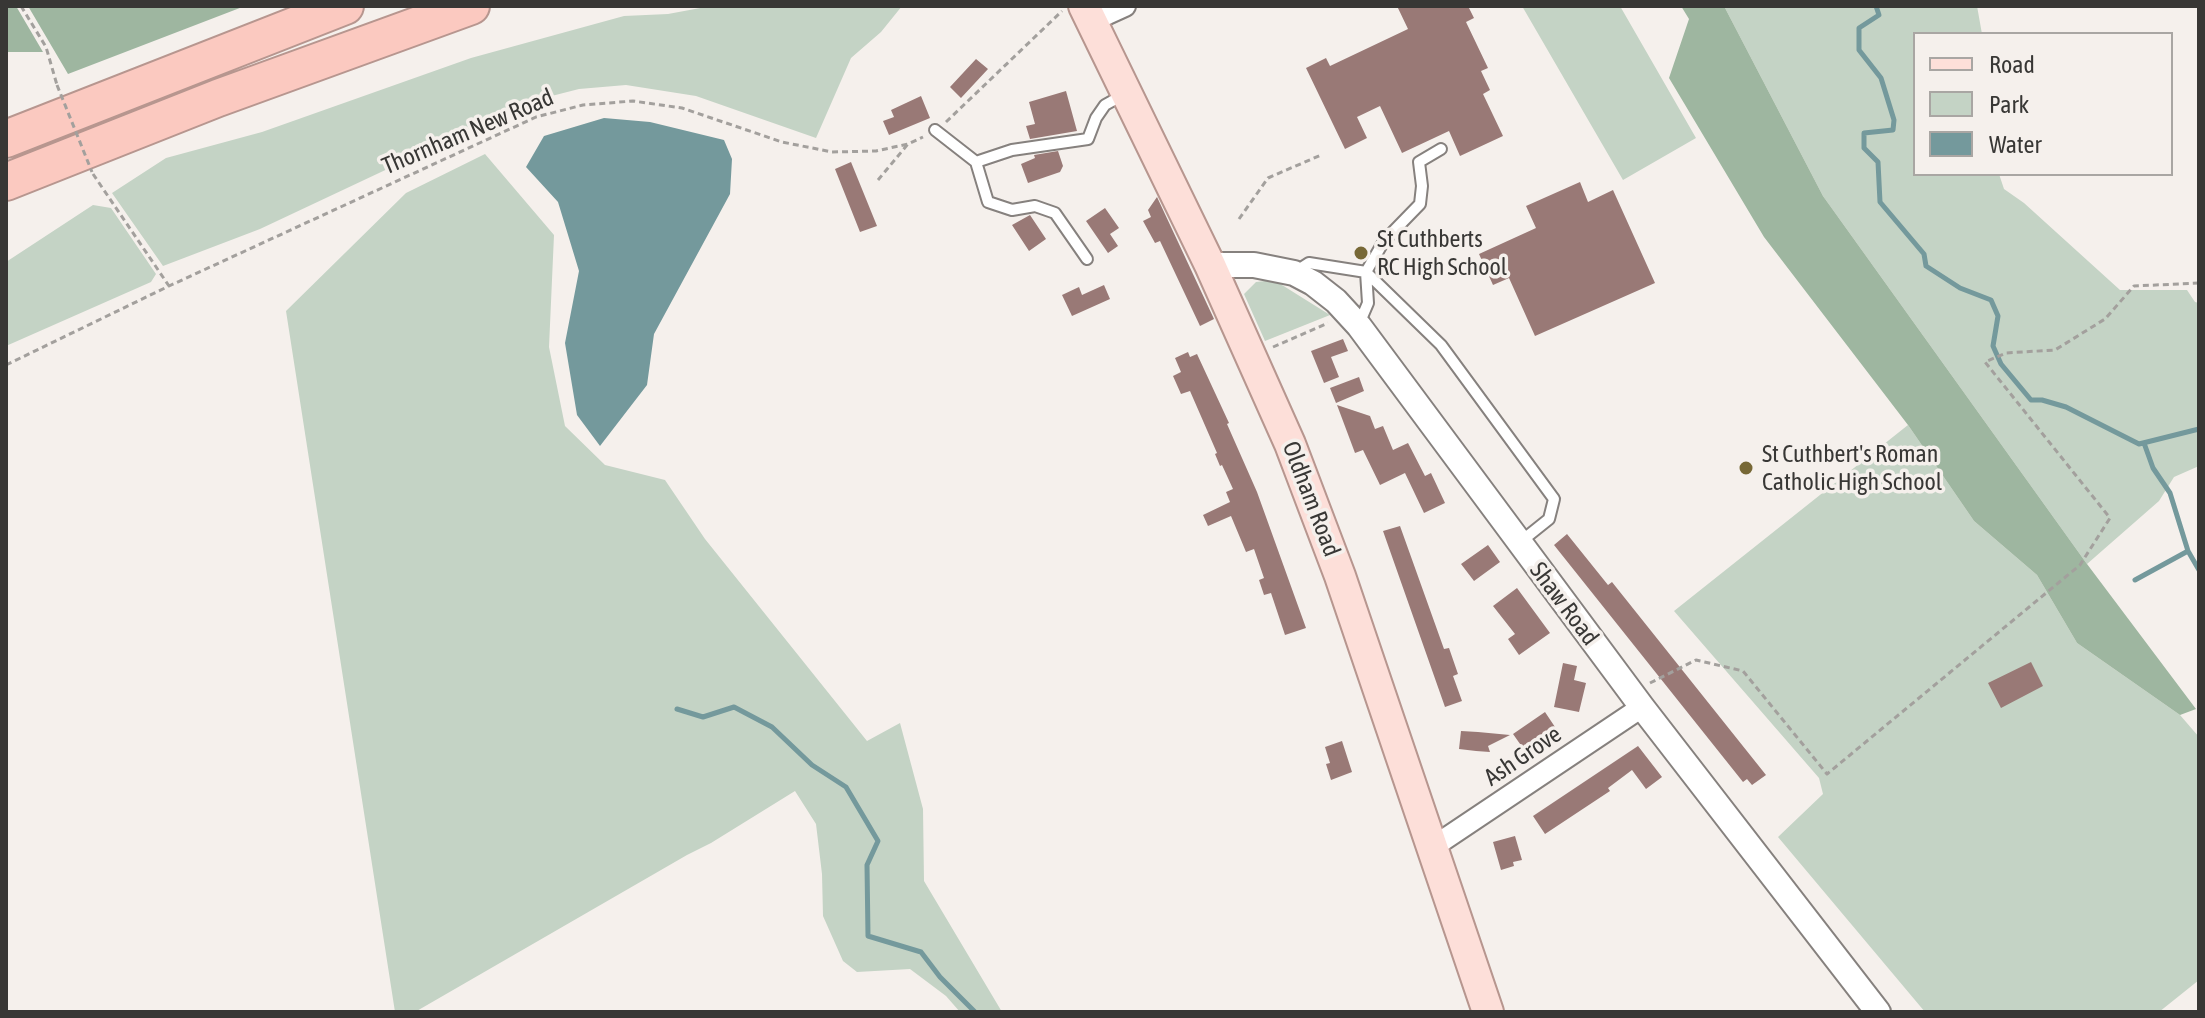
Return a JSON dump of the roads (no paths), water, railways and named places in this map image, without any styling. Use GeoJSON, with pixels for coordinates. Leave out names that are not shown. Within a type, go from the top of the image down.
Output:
{"type":"FeatureCollection","features":[{"type":"Feature","properties":{"kind":"highway"},"geometry":{"type":"LineString","coordinates":[[6,139],[345,6]]}},
{"type":"Feature","properties":{"kind":"highway"},"geometry":{"type":"LineString","coordinates":[[6,182],[218,98],[471,6]]}},
{"type":"Feature","properties":{"kind":"main road","name":"Oldham Road"},"geometry":{"type":"LineString","coordinates":[[1081,11],[1127,93],[1210,265],[1290,444],[1340,576],[1488,1012]]}},
{"type":"Feature","properties":{"kind":"street"},"geometry":{"type":"LineString","coordinates":[[1081,11],[1125,6]]}},
{"type":"Feature","properties":{"kind":"street","name":"Shaw Road"},"geometry":{"type":"LineString","coordinates":[[1210,265],[1254,265],[1294,273],[1336,301],[1353,320],[1637,701],[1878,1012]]}},
{"type":"Feature","properties":{"kind":"street","name":"Ash Grove"},"geometry":{"type":"LineString","coordinates":[[1433,847],[1637,701]]}},
{"type":"Feature","properties":{"kind":"lane"},"geometry":{"type":"LineString","coordinates":[[976,162],[1012,150],[1088,139],[1105,105],[1127,93]]}},
{"type":"Feature","properties":{"kind":"lane"},"geometry":{"type":"LineString","coordinates":[[935,130],[976,162],[988,202],[1012,210],[1035,206],[1055,213],[1087,259]]}},
{"type":"Feature","properties":{"kind":"lane"},"geometry":{"type":"LineString","coordinates":[[1353,320],[1368,303],[1366,272],[1384,241],[1420,204],[1422,186],[1419,162],[1441,149]]}},
{"type":"Feature","properties":{"kind":"lane"},"geometry":{"type":"LineString","coordinates":[[1294,273],[1309,263],[1366,272],[1441,345],[1554,499],[1549,519],[1519,544]]}},
{"type":"Feature","properties":{"kind":"water"},"geometry":{"type":"Polygon","coordinates":[[[604,118],[650,122],[724,140],[732,159],[730,194],[654,334],[647,385],[600,446],[577,415],[565,343],[579,271],[558,202],[526,167],[544,136],[604,118]]]}},
{"type":"Feature","properties":{"kind":"waterway"},"geometry":{"type":"LineString","coordinates":[[1876,6],[1879,15],[1859,28],[1859,50],[1881,78],[1894,120],[1893,130],[1864,133],[1864,148],[1878,162],[1880,202],[1924,254],[1926,266],[1960,288],[1991,300],[1998,316],[1993,346],[2001,364],[2031,400],[2066,407],[2139,444],[2199,429]]}},
{"type":"Feature","properties":{"kind":"waterway"},"geometry":{"type":"LineString","coordinates":[[2144,443],[2153,468],[2170,493],[2188,551],[2199,570]]}},
{"type":"Feature","properties":{"kind":"waterway"},"geometry":{"type":"LineString","coordinates":[[2135,580],[2188,551]]}},
{"type":"Feature","properties":{"kind":"waterway"},"geometry":{"type":"LineString","coordinates":[[677,709],[703,717],[734,707],[772,727],[812,765],[846,787],[878,841],[867,865],[868,936],[921,952],[940,977],[975,1012]]}},
{"type":"Feature","properties":{"kind":"place","name":"St Cuthberts RC High School"},"geometry":{"type":"Point","coordinates":[1361,253]}},
{"type":"Feature","properties":{"kind":"place","name":"St Cuthbert's Roman Catholic High School"},"geometry":{"type":"Point","coordinates":[1746,468]}}]}
